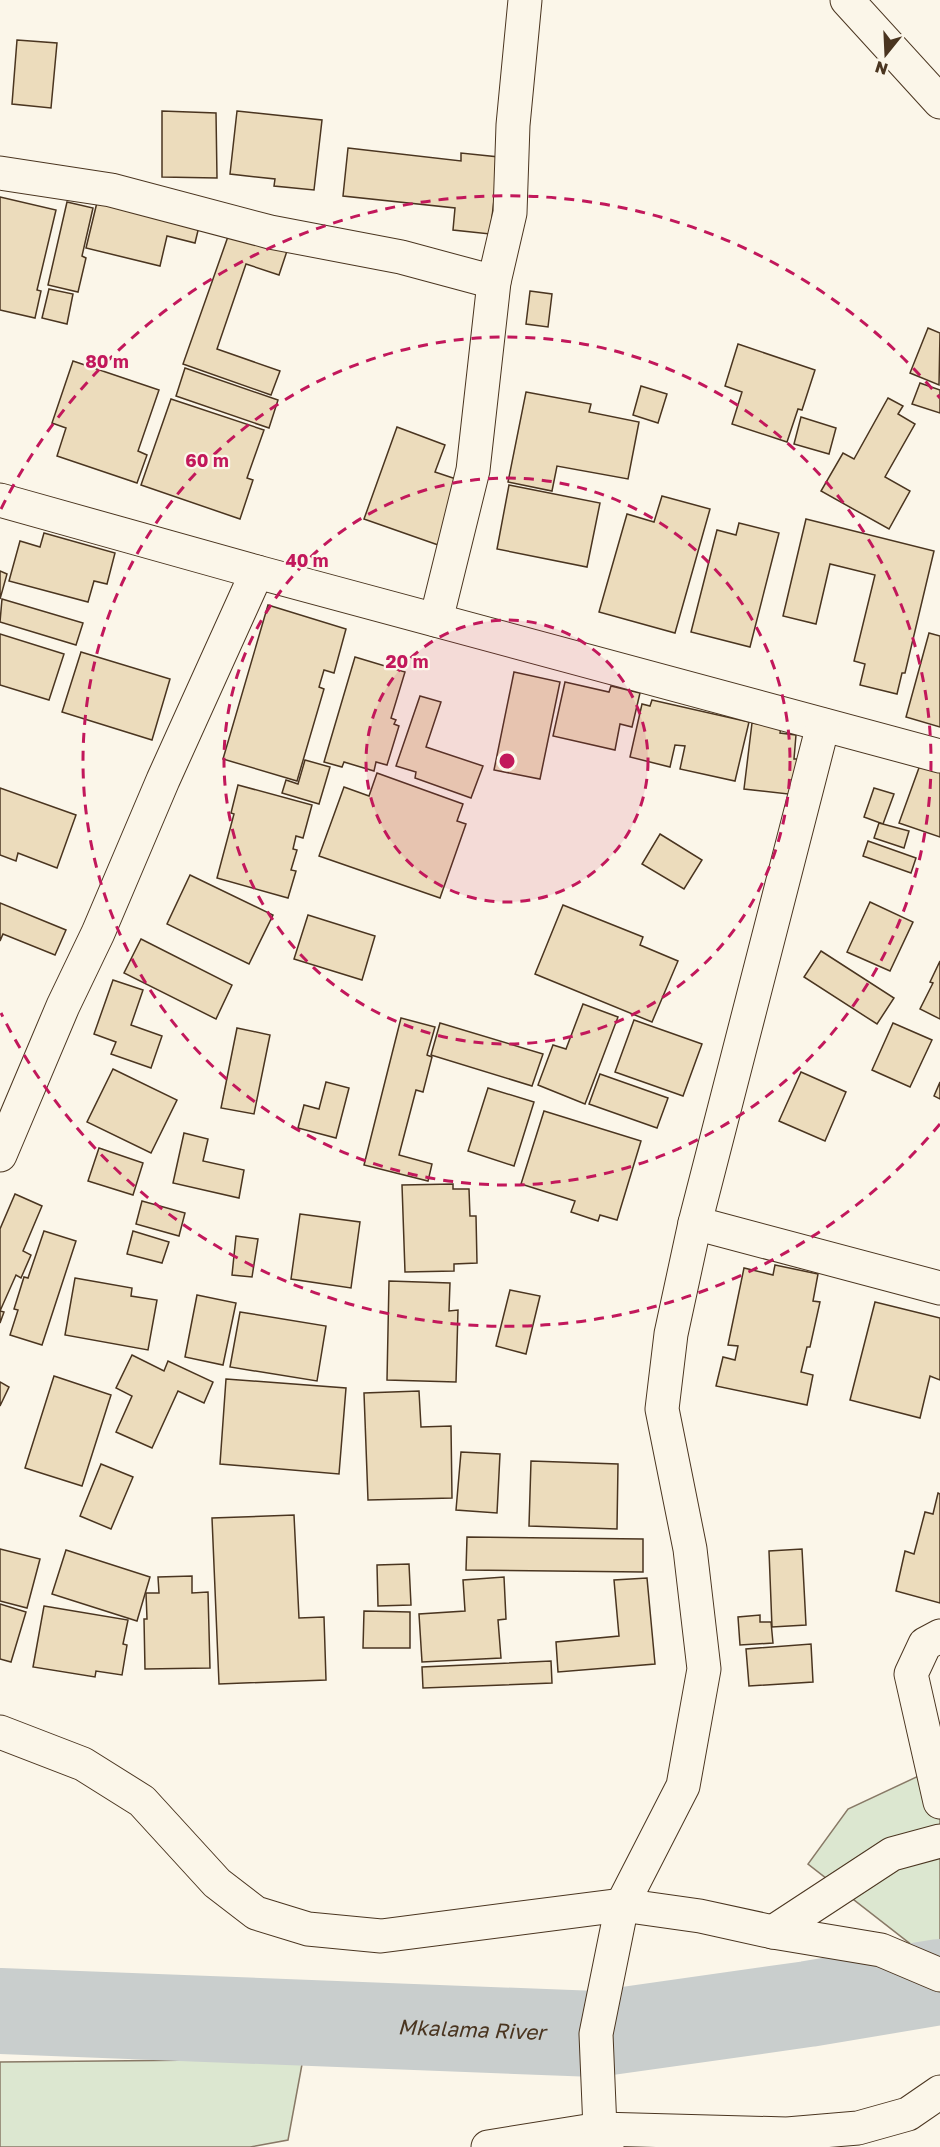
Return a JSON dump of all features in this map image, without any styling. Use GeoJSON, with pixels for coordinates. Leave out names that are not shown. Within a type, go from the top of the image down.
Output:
{"type":"FeatureCollection","features":[{"type":"Feature","properties":{"kind":"street"},"geometry":{"type":"LineString","coordinates":[[436,620],[473,471],[495,282],[510,213],[513,125],[525,0]]}},
{"type":"Feature","properties":{"kind":"street"},"geometry":{"type":"LineString","coordinates":[[847,0],[940,102]]}},
{"type":"Feature","properties":{"kind":"street"},"geometry":{"type":"LineString","coordinates":[[0,173],[111,190],[270,232],[401,257],[495,282]]}},
{"type":"Feature","properties":{"kind":"street"},"geometry":{"type":"LineString","coordinates":[[0,500],[257,572],[940,756]]}},
{"type":"Feature","properties":{"kind":"street"},"geometry":{"type":"LineString","coordinates":[[0,1155],[63,1006],[98,933],[163,780],[257,572]]}},
{"type":"Feature","properties":{"kind":"street"},"geometry":{"type":"LineString","coordinates":[[603,2138],[596,2034],[622,1905],[683,1786],[704,1670],[690,1549],[662,1409],[671,1334],[694,1223],[823,725]]}},
{"type":"Feature","properties":{"kind":"street"},"geometry":{"type":"LineString","coordinates":[[694,1223],[940,1288]]}},
{"type":"Feature","properties":{"kind":"street"},"geometry":{"type":"LineString","coordinates":[[940,1636],[925,1644],[910,1674],[940,1802]]}},
{"type":"Feature","properties":{"kind":"street"},"geometry":{"type":"LineString","coordinates":[[0,1732],[83,1764],[142,1801],[217,1883],[256,1912],[308,1929],[381,1936],[622,1905],[700,1916],[773,1932],[881,1950],[940,1975]]}},
{"type":"Feature","properties":{"kind":"street"},"geometry":{"type":"LineString","coordinates":[[773,1932],[892,1854],[940,1841]]}},
{"type":"Feature","properties":{"kind":"street"},"geometry":{"type":"LineString","coordinates":[[488,2147],[603,2138],[787,2134],[858,2128],[908,2114],[940,2092]]}},
{"type":"Feature","properties":{"kind":"green space"},"geometry":{"type":"Polygon","coordinates":[[[940,1766],[940,1967],[808,1864],[848,1809],[940,1766]]]}},
{"type":"Feature","properties":{"kind":"green space"},"geometry":{"type":"Polygon","coordinates":[[[303,2059],[288,2140],[250,2147],[0,2147],[0,2062],[303,2059]]]}},
{"type":"Feature","properties":{"kind":"building"},"geometry":{"type":"Polygon","coordinates":[[[17,40],[57,43],[51,108],[12,104],[17,40]]]}},
{"type":"Feature","properties":{"kind":"building"},"geometry":{"type":"Polygon","coordinates":[[[162,111],[216,113],[217,178],[162,177],[162,111]]]}},
{"type":"Feature","properties":{"kind":"building"},"geometry":{"type":"Polygon","coordinates":[[[237,111],[322,120],[314,190],[274,186],[275,179],[230,174],[237,111]]]}},
{"type":"Feature","properties":{"kind":"building"},"geometry":{"type":"Polygon","coordinates":[[[348,148],[461,161],[461,153],[499,157],[490,234],[453,230],[455,208],[343,196],[348,148]]]}},
{"type":"Feature","properties":{"kind":"building"},"geometry":{"type":"Polygon","coordinates":[[[100,190],[201,218],[195,243],[167,236],[160,266],[86,248],[100,190]]]}},
{"type":"Feature","properties":{"kind":"building"},"geometry":{"type":"Polygon","coordinates":[[[0,197],[56,210],[37,290],[41,291],[35,318],[0,310],[0,197]]]}},
{"type":"Feature","properties":{"kind":"building"},"geometry":{"type":"Polygon","coordinates":[[[67,202],[93,208],[82,256],[86,258],[78,292],[48,285],[67,202]]]}},
{"type":"Feature","properties":{"kind":"building"},"geometry":{"type":"Polygon","coordinates":[[[231,228],[288,248],[279,275],[246,264],[217,349],[280,371],[271,395],[183,364],[231,228]]]}},
{"type":"Feature","properties":{"kind":"building"},"geometry":{"type":"Polygon","coordinates":[[[49,289],[73,294],[67,324],[42,318],[49,289]]]}},
{"type":"Feature","properties":{"kind":"building"},"geometry":{"type":"Polygon","coordinates":[[[530,291],[552,294],[548,327],[526,324],[530,291]]]}},
{"type":"Feature","properties":{"kind":"building"},"geometry":{"type":"Polygon","coordinates":[[[928,328],[940,333],[939,385],[910,373],[928,328]]]}},
{"type":"Feature","properties":{"kind":"building"},"geometry":{"type":"Polygon","coordinates":[[[738,344],[815,370],[802,410],[798,409],[787,442],[732,424],[742,392],[725,386],[738,344]]]}},
{"type":"Feature","properties":{"kind":"building"},"geometry":{"type":"Polygon","coordinates":[[[73,361],[159,390],[138,451],[147,455],[137,483],[57,456],[66,428],[52,423],[73,361]]]}},
{"type":"Feature","properties":{"kind":"building"},"geometry":{"type":"Polygon","coordinates":[[[185,368],[278,400],[269,428],[176,396],[185,368]]]}},
{"type":"Feature","properties":{"kind":"building"},"geometry":{"type":"Polygon","coordinates":[[[920,383],[940,390],[940,413],[912,404],[920,383]]]}},
{"type":"Feature","properties":{"kind":"building"},"geometry":{"type":"Polygon","coordinates":[[[641,386],[667,394],[658,423],[633,415],[641,386]]]}},
{"type":"Feature","properties":{"kind":"building"},"geometry":{"type":"Polygon","coordinates":[[[526,392],[591,404],[589,412],[639,422],[628,479],[557,466],[552,491],[508,482],[526,392]]]}},
{"type":"Feature","properties":{"kind":"building"},"geometry":{"type":"Polygon","coordinates":[[[888,398],[903,406],[898,414],[915,424],[885,477],[910,491],[889,529],[821,491],[843,453],[854,459],[888,398]]]}},
{"type":"Feature","properties":{"kind":"building"},"geometry":{"type":"Polygon","coordinates":[[[171,399],[264,430],[247,478],[253,480],[240,519],[141,485],[171,399]]]}},
{"type":"Feature","properties":{"kind":"building"},"geometry":{"type":"Polygon","coordinates":[[[801,417],[836,428],[829,454],[794,444],[801,417]]]}},
{"type":"Feature","properties":{"kind":"building"},"geometry":{"type":"Polygon","coordinates":[[[397,427],[445,445],[435,472],[462,481],[441,546],[364,519],[397,427]]]}},
{"type":"Feature","properties":{"kind":"building"},"geometry":{"type":"Polygon","coordinates":[[[509,485],[600,503],[587,567],[497,549],[509,485]]]}},
{"type":"Feature","properties":{"kind":"building"},"geometry":{"type":"Polygon","coordinates":[[[662,496],[710,509],[675,633],[599,612],[627,514],[654,522],[662,496]]]}},
{"type":"Feature","properties":{"kind":"building"},"geometry":{"type":"Polygon","coordinates":[[[806,519],[934,551],[905,673],[902,673],[897,694],[860,685],[865,664],[854,661],[875,575],[830,564],[816,624],[783,616],[806,519]]]}},
{"type":"Feature","properties":{"kind":"building"},"geometry":{"type":"Polygon","coordinates":[[[739,523],[779,533],[750,647],[691,632],[717,530],[736,535],[739,523]]]}},
{"type":"Feature","properties":{"kind":"building"},"geometry":{"type":"Polygon","coordinates":[[[44,533],[115,553],[107,584],[94,581],[88,602],[9,581],[20,541],[40,547],[44,533]]]}},
{"type":"Feature","properties":{"kind":"building"},"geometry":{"type":"Polygon","coordinates":[[[0,571],[7,574],[0,599],[0,571]]]}},
{"type":"Feature","properties":{"kind":"building"},"geometry":{"type":"Polygon","coordinates":[[[2,599],[83,623],[76,645],[0,622],[2,599]]]}},
{"type":"Feature","properties":{"kind":"building"},"geometry":{"type":"Polygon","coordinates":[[[268,605],[346,629],[334,673],[324,670],[319,687],[324,689],[297,781],[223,759],[268,605]]]}},
{"type":"Feature","properties":{"kind":"building"},"geometry":{"type":"Polygon","coordinates":[[[929,633],[940,636],[940,727],[906,717],[929,633]]]}},
{"type":"Feature","properties":{"kind":"building"},"geometry":{"type":"Polygon","coordinates":[[[0,634],[64,654],[49,700],[0,685],[0,634]]]}},
{"type":"Feature","properties":{"kind":"building"},"geometry":{"type":"Polygon","coordinates":[[[81,652],[170,679],[152,740],[62,712],[81,652]]]}},
{"type":"Feature","properties":{"kind":"building"},"geometry":{"type":"Polygon","coordinates":[[[355,657],[405,672],[391,718],[396,720],[394,724],[399,726],[387,765],[376,762],[374,771],[344,762],[342,767],[324,762],[355,657]]]}},
{"type":"Feature","properties":{"kind":"building"},"geometry":{"type":"Polygon","coordinates":[[[514,672],[560,682],[540,779],[494,770],[514,672]]]}},
{"type":"Feature","properties":{"kind":"building"},"geometry":{"type":"Polygon","coordinates":[[[565,682],[609,692],[611,686],[640,693],[632,727],[620,724],[615,750],[553,736],[565,682]]]}},
{"type":"Feature","properties":{"kind":"building"},"geometry":{"type":"Polygon","coordinates":[[[420,696],[441,702],[426,747],[483,766],[471,798],[415,778],[416,772],[396,766],[420,696]]]}},
{"type":"Feature","properties":{"kind":"building"},"geometry":{"type":"Polygon","coordinates":[[[652,700],[749,722],[735,781],[680,769],[685,746],[675,745],[670,767],[630,757],[642,704],[650,706],[652,700]]]}},
{"type":"Feature","properties":{"kind":"building"},"geometry":{"type":"Polygon","coordinates":[[[752,723],[781,727],[780,733],[796,735],[794,759],[801,759],[797,795],[744,789],[752,723]]]}},
{"type":"Feature","properties":{"kind":"building"},"geometry":{"type":"Polygon","coordinates":[[[305,760],[330,767],[319,804],[282,793],[286,780],[298,784],[305,760]]]}},
{"type":"Feature","properties":{"kind":"building"},"geometry":{"type":"Polygon","coordinates":[[[920,765],[940,772],[940,837],[899,823],[920,765]]]}},
{"type":"Feature","properties":{"kind":"building"},"geometry":{"type":"Polygon","coordinates":[[[377,773],[463,804],[457,821],[466,824],[440,898],[319,856],[344,787],[369,796],[377,773]]]}},
{"type":"Feature","properties":{"kind":"building"},"geometry":{"type":"Polygon","coordinates":[[[238,785],[312,805],[303,838],[296,836],[293,849],[297,850],[291,870],[296,871],[288,898],[217,878],[234,814],[231,813],[238,785]]]}},
{"type":"Feature","properties":{"kind":"building"},"geometry":{"type":"Polygon","coordinates":[[[0,788],[76,815],[57,868],[18,853],[16,861],[0,855],[0,788]]]}},
{"type":"Feature","properties":{"kind":"building"},"geometry":{"type":"Polygon","coordinates":[[[874,788],[894,794],[883,824],[864,817],[874,788]]]}},
{"type":"Feature","properties":{"kind":"building"},"geometry":{"type":"Polygon","coordinates":[[[879,823],[909,831],[904,848],[874,838],[879,823]]]}},
{"type":"Feature","properties":{"kind":"building"},"geometry":{"type":"Polygon","coordinates":[[[660,834],[702,860],[684,889],[642,864],[660,834]]]}},
{"type":"Feature","properties":{"kind":"building"},"geometry":{"type":"Polygon","coordinates":[[[868,841],[916,858],[911,873],[863,856],[868,841]]]}},
{"type":"Feature","properties":{"kind":"building"},"geometry":{"type":"Polygon","coordinates":[[[190,875],[273,915],[249,964],[167,924],[190,875]]]}},
{"type":"Feature","properties":{"kind":"building"},"geometry":{"type":"Polygon","coordinates":[[[870,902],[913,922],[890,971],[847,952],[870,902]]]}},
{"type":"Feature","properties":{"kind":"building"},"geometry":{"type":"Polygon","coordinates":[[[0,903],[66,930],[55,955],[3,934],[0,941],[0,903]]]}},
{"type":"Feature","properties":{"kind":"building"},"geometry":{"type":"Polygon","coordinates":[[[563,905],[643,937],[640,945],[678,961],[652,1022],[535,974],[563,905]]]}},
{"type":"Feature","properties":{"kind":"building"},"geometry":{"type":"Polygon","coordinates":[[[308,915],[375,936],[362,980],[294,959],[308,915]]]}},
{"type":"Feature","properties":{"kind":"building"},"geometry":{"type":"Polygon","coordinates":[[[141,939],[232,985],[216,1019],[124,973],[141,939]]]}},
{"type":"Feature","properties":{"kind":"building"},"geometry":{"type":"Polygon","coordinates":[[[821,951],[894,998],[877,1024],[804,977],[821,951]]]}},
{"type":"Feature","properties":{"kind":"building"},"geometry":{"type":"Polygon","coordinates":[[[940,961],[940,1019],[920,1009],[933,983],[930,982],[940,961]]]}},
{"type":"Feature","properties":{"kind":"building"},"geometry":{"type":"Polygon","coordinates":[[[113,980],[143,990],[131,1025],[162,1036],[151,1068],[111,1054],[116,1042],[94,1034],[113,980]]]}},
{"type":"Feature","properties":{"kind":"building"},"geometry":{"type":"Polygon","coordinates":[[[583,1004],[618,1017],[585,1104],[538,1085],[553,1045],[566,1049],[583,1004]]]}},
{"type":"Feature","properties":{"kind":"building"},"geometry":{"type":"Polygon","coordinates":[[[401,1018],[435,1027],[427,1055],[432,1057],[423,1092],[416,1090],[399,1155],[432,1164],[428,1181],[364,1165],[401,1018]]]}},
{"type":"Feature","properties":{"kind":"building"},"geometry":{"type":"Polygon","coordinates":[[[634,1020],[702,1044],[683,1096],[615,1072],[634,1020]]]}},
{"type":"Feature","properties":{"kind":"building"},"geometry":{"type":"Polygon","coordinates":[[[440,1023],[543,1054],[532,1086],[431,1055],[440,1023]]]}},
{"type":"Feature","properties":{"kind":"building"},"geometry":{"type":"Polygon","coordinates":[[[893,1023],[932,1040],[910,1087],[872,1070],[893,1023]]]}},
{"type":"Feature","properties":{"kind":"building"},"geometry":{"type":"Polygon","coordinates":[[[237,1028],[270,1035],[254,1114],[221,1108],[237,1028]]]}},
{"type":"Feature","properties":{"kind":"building"},"geometry":{"type":"Polygon","coordinates":[[[113,1069],[177,1100],[151,1153],[87,1122],[113,1069]]]}},
{"type":"Feature","properties":{"kind":"building"},"geometry":{"type":"Polygon","coordinates":[[[801,1072],[846,1092],[825,1141],[779,1121],[801,1072]]]}},
{"type":"Feature","properties":{"kind":"building"},"geometry":{"type":"Polygon","coordinates":[[[600,1074],[668,1098],[657,1128],[589,1104],[600,1074]]]}},
{"type":"Feature","properties":{"kind":"building"},"geometry":{"type":"Polygon","coordinates":[[[326,1082],[349,1088],[336,1138],[298,1128],[304,1105],[319,1109],[326,1082]]]}},
{"type":"Feature","properties":{"kind":"building"},"geometry":{"type":"Polygon","coordinates":[[[940,1082],[940,1099],[934,1096],[940,1082]]]}},
{"type":"Feature","properties":{"kind":"building"},"geometry":{"type":"Polygon","coordinates":[[[488,1088],[534,1102],[514,1166],[468,1151],[488,1088]]]}},
{"type":"Feature","properties":{"kind":"building"},"geometry":{"type":"Polygon","coordinates":[[[544,1111],[641,1141],[617,1220],[600,1215],[598,1221],[571,1212],[575,1201],[521,1184],[544,1111]]]}},
{"type":"Feature","properties":{"kind":"building"},"geometry":{"type":"Polygon","coordinates":[[[184,1133],[208,1139],[203,1161],[244,1170],[239,1198],[173,1183],[184,1133]]]}},
{"type":"Feature","properties":{"kind":"building"},"geometry":{"type":"Polygon","coordinates":[[[99,1148],[143,1163],[133,1195],[88,1181],[99,1148]]]}},
{"type":"Feature","properties":{"kind":"building"},"geometry":{"type":"Polygon","coordinates":[[[453,1184],[453,1189],[469,1189],[470,1216],[476,1216],[477,1263],[454,1264],[454,1271],[405,1272],[402,1185],[453,1184]]]}},
{"type":"Feature","properties":{"kind":"building"},"geometry":{"type":"Polygon","coordinates":[[[15,1194],[42,1206],[23,1251],[31,1255],[21,1278],[16,1275],[0,1311],[0,1229],[15,1194]]]}},
{"type":"Feature","properties":{"kind":"building"},"geometry":{"type":"Polygon","coordinates":[[[142,1201],[185,1213],[179,1236],[136,1224],[142,1201]]]}},
{"type":"Feature","properties":{"kind":"building"},"geometry":{"type":"Polygon","coordinates":[[[300,1214],[360,1222],[351,1288],[291,1279],[300,1214]]]}},
{"type":"Feature","properties":{"kind":"building"},"geometry":{"type":"Polygon","coordinates":[[[44,1231],[76,1241],[42,1345],[10,1335],[18,1310],[14,1309],[24,1277],[28,1278],[44,1231]]]}},
{"type":"Feature","properties":{"kind":"building"},"geometry":{"type":"Polygon","coordinates":[[[133,1231],[169,1242],[162,1263],[127,1254],[133,1231]]]}},
{"type":"Feature","properties":{"kind":"building"},"geometry":{"type":"Polygon","coordinates":[[[236,1236],[258,1239],[252,1277],[232,1275],[236,1236]]]}},
{"type":"Feature","properties":{"kind":"building"},"geometry":{"type":"Polygon","coordinates":[[[775,1265],[818,1274],[813,1301],[820,1302],[810,1347],[807,1347],[801,1372],[813,1375],[807,1405],[716,1386],[723,1357],[735,1360],[738,1346],[728,1345],[744,1268],[773,1275],[775,1265]]]}},
{"type":"Feature","properties":{"kind":"building"},"geometry":{"type":"Polygon","coordinates":[[[75,1278],[132,1288],[131,1296],[157,1300],[148,1350],[65,1335],[75,1278]]]}},
{"type":"Feature","properties":{"kind":"building"},"geometry":{"type":"Polygon","coordinates":[[[389,1281],[450,1283],[449,1311],[458,1310],[456,1382],[387,1380],[389,1281]]]}},
{"type":"Feature","properties":{"kind":"building"},"geometry":{"type":"Polygon","coordinates":[[[510,1290],[540,1296],[526,1354],[496,1346],[510,1290]]]}},
{"type":"Feature","properties":{"kind":"building"},"geometry":{"type":"Polygon","coordinates":[[[197,1295],[236,1303],[223,1365],[185,1357],[197,1295]]]}},
{"type":"Feature","properties":{"kind":"building"},"geometry":{"type":"Polygon","coordinates":[[[875,1302],[940,1318],[940,1380],[930,1376],[920,1418],[850,1400],[875,1302]]]}},
{"type":"Feature","properties":{"kind":"building"},"geometry":{"type":"Polygon","coordinates":[[[0,1311],[4,1312],[0,1323],[0,1311]]]}},
{"type":"Feature","properties":{"kind":"building"},"geometry":{"type":"Polygon","coordinates":[[[240,1312],[326,1326],[317,1381],[230,1367],[240,1312]]]}},
{"type":"Feature","properties":{"kind":"building"},"geometry":{"type":"Polygon","coordinates":[[[132,1355],[164,1371],[168,1361],[213,1382],[204,1403],[178,1391],[152,1448],[116,1432],[132,1396],[116,1388],[132,1355]]]}},
{"type":"Feature","properties":{"kind":"building"},"geometry":{"type":"Polygon","coordinates":[[[54,1376],[111,1395],[82,1486],[25,1468],[54,1376]]]}},
{"type":"Feature","properties":{"kind":"building"},"geometry":{"type":"Polygon","coordinates":[[[226,1379],[346,1388],[339,1474],[220,1464],[226,1379]]]}},
{"type":"Feature","properties":{"kind":"building"},"geometry":{"type":"Polygon","coordinates":[[[0,1382],[9,1387],[0,1406],[0,1382]]]}},
{"type":"Feature","properties":{"kind":"building"},"geometry":{"type":"Polygon","coordinates":[[[419,1391],[421,1427],[451,1426],[452,1498],[368,1500],[364,1393],[419,1391]]]}},
{"type":"Feature","properties":{"kind":"building"},"geometry":{"type":"Polygon","coordinates":[[[461,1452],[500,1454],[497,1513],[456,1510],[461,1452]]]}},
{"type":"Feature","properties":{"kind":"building"},"geometry":{"type":"Polygon","coordinates":[[[531,1461],[618,1464],[617,1529],[529,1526],[531,1461]]]}},
{"type":"Feature","properties":{"kind":"building"},"geometry":{"type":"Polygon","coordinates":[[[101,1464],[133,1477],[111,1529],[80,1516],[101,1464]]]}},
{"type":"Feature","properties":{"kind":"building"},"geometry":{"type":"Polygon","coordinates":[[[938,1493],[940,1494],[940,1603],[896,1591],[905,1551],[914,1554],[925,1512],[933,1514],[938,1493]]]}},
{"type":"Feature","properties":{"kind":"building"},"geometry":{"type":"Polygon","coordinates":[[[294,1515],[299,1618],[324,1617],[326,1680],[219,1684],[212,1518],[294,1515]]]}},
{"type":"Feature","properties":{"kind":"building"},"geometry":{"type":"Polygon","coordinates":[[[467,1537],[643,1539],[643,1572],[466,1570],[467,1537]]]}},
{"type":"Feature","properties":{"kind":"building"},"geometry":{"type":"Polygon","coordinates":[[[0,1549],[40,1559],[27,1608],[0,1601],[0,1549]]]}},
{"type":"Feature","properties":{"kind":"building"},"geometry":{"type":"Polygon","coordinates":[[[802,1549],[806,1625],[772,1627],[769,1551],[802,1549]]]}},
{"type":"Feature","properties":{"kind":"building"},"geometry":{"type":"Polygon","coordinates":[[[66,1550],[150,1577],[137,1621],[52,1594],[66,1550]]]}},
{"type":"Feature","properties":{"kind":"building"},"geometry":{"type":"Polygon","coordinates":[[[409,1564],[411,1605],[378,1606],[377,1565],[409,1564]]]}},
{"type":"Feature","properties":{"kind":"building"},"geometry":{"type":"Polygon","coordinates":[[[192,1576],[192,1593],[208,1592],[210,1668],[145,1669],[146,1593],[159,1593],[158,1577],[192,1576]]]}},
{"type":"Feature","properties":{"kind":"building"},"geometry":{"type":"Polygon","coordinates":[[[504,1577],[506,1619],[498,1620],[501,1658],[422,1662],[419,1614],[465,1611],[463,1580],[504,1577]]]}},
{"type":"Feature","properties":{"kind":"building"},"geometry":{"type":"Polygon","coordinates":[[[647,1578],[655,1664],[558,1672],[556,1642],[619,1636],[614,1580],[647,1578]]]}},
{"type":"Feature","properties":{"kind":"building"},"geometry":{"type":"Polygon","coordinates":[[[0,1604],[26,1612],[11,1662],[0,1659],[0,1604]]]}},
{"type":"Feature","properties":{"kind":"building"},"geometry":{"type":"Polygon","coordinates":[[[44,1606],[128,1620],[123,1644],[127,1645],[122,1675],[96,1671],[95,1677],[33,1667],[44,1606]]]}},
{"type":"Feature","properties":{"kind":"building"},"geometry":{"type":"Polygon","coordinates":[[[364,1611],[410,1612],[410,1648],[363,1648],[364,1611]]]}},
{"type":"Feature","properties":{"kind":"building"},"geometry":{"type":"Polygon","coordinates":[[[760,1615],[760,1622],[771,1622],[773,1643],[740,1645],[738,1617],[760,1615]]]}},
{"type":"Feature","properties":{"kind":"building"},"geometry":{"type":"Polygon","coordinates":[[[811,1644],[813,1682],[749,1686],[746,1649],[811,1644]]]}},
{"type":"Feature","properties":{"kind":"building"},"geometry":{"type":"Polygon","coordinates":[[[551,1661],[552,1683],[423,1688],[422,1667],[551,1661]]]}},
{"type":"Feature","properties":{"kind":"waterway","name":"Mkalama River"},"geometry":{"type":"LineString","coordinates":[[0,2011],[596,2034],[808,2004],[940,1982]]}}]}
